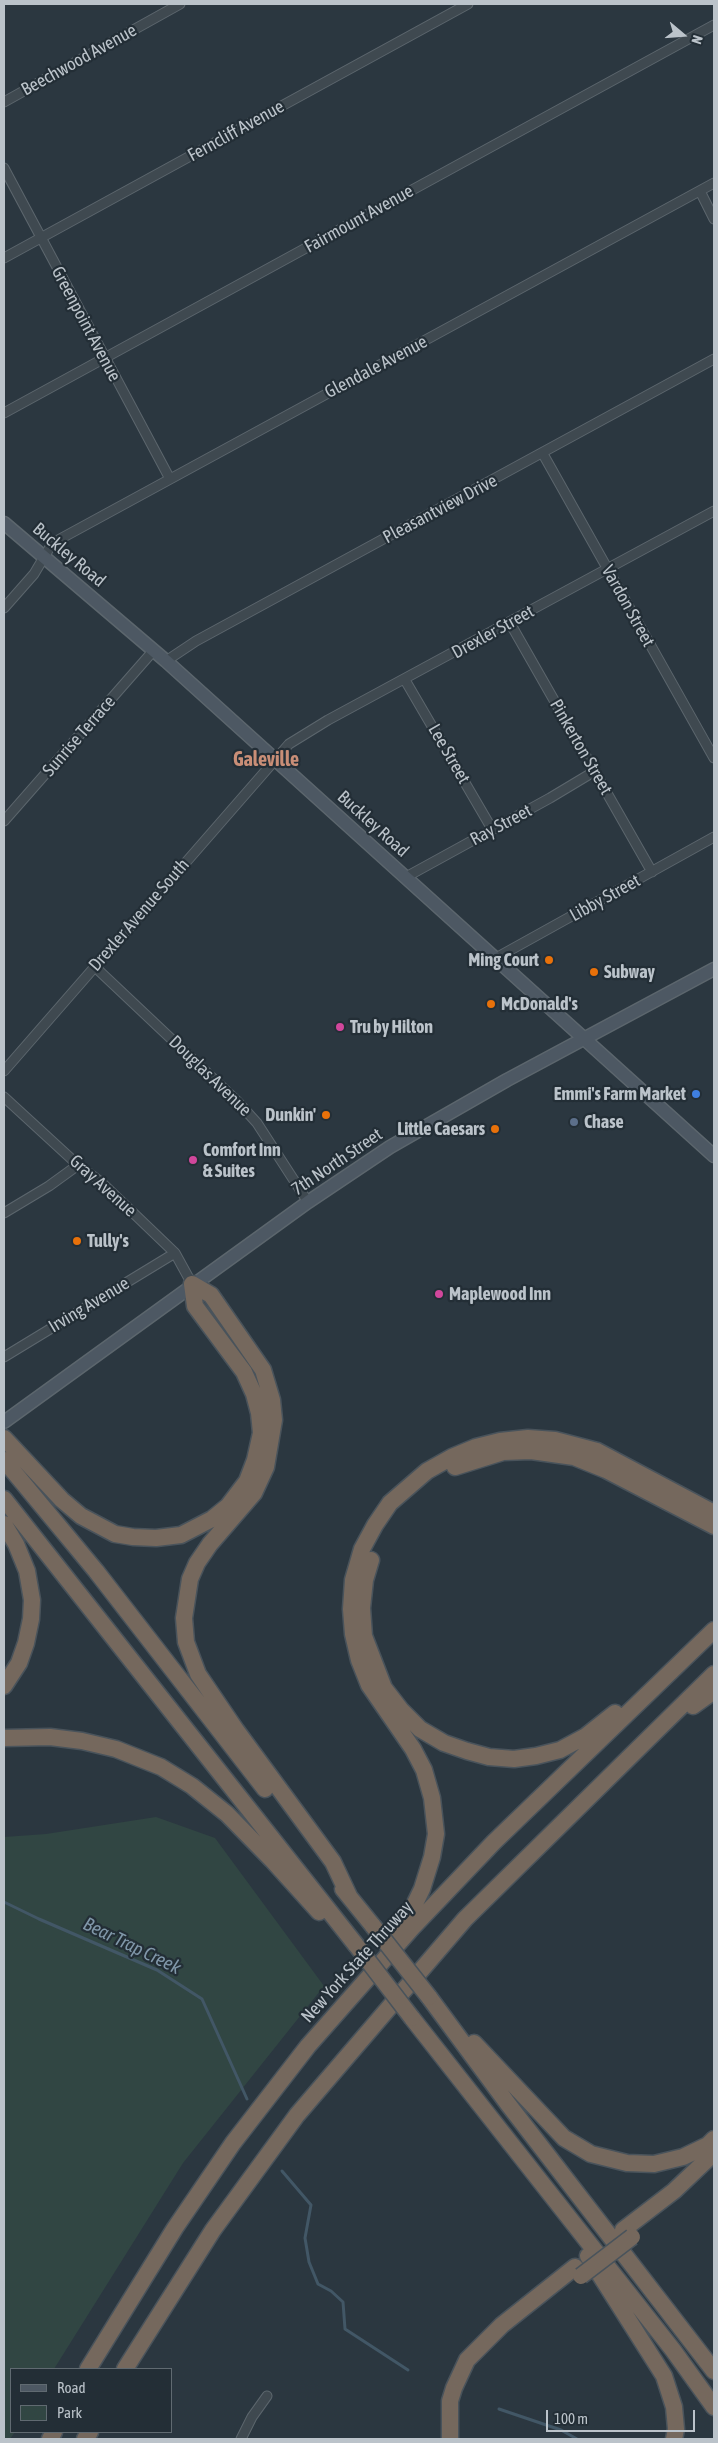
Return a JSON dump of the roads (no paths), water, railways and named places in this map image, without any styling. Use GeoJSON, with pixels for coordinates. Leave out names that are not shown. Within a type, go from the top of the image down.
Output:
{"type":"FeatureCollection","features":[{"type":"Feature","properties":{"kind":"highway"},"geometry":{"type":"LineString","coordinates":[[4,1438],[62,1500],[92,1524],[115,1534],[133,1538],[181,1535],[212,1519],[228,1506],[246,1481],[255,1460],[261,1433],[259,1413],[254,1394],[244,1372],[195,1306],[192,1284]]}},
{"type":"Feature","properties":{"kind":"highway"},"geometry":{"type":"LineString","coordinates":[[192,1284],[211,1295],[263,1370],[272,1400],[274,1420],[266,1466],[254,1493],[210,1544],[197,1563],[190,1579],[186,1592],[184,1618],[186,1642],[198,1674],[236,1730],[333,1862],[349,1896]]}},
{"type":"Feature","properties":{"kind":"highway"},"geometry":{"type":"LineString","coordinates":[[308,2046],[345,1996],[407,1920],[422,1889],[436,1834],[432,1798],[424,1770],[414,1749],[369,1685],[359,1660],[353,1634],[351,1609],[353,1580],[362,1549],[375,1524],[390,1502],[428,1471],[452,1457],[476,1446],[528,1438],[555,1440],[597,1452],[714,1513]]}},
{"type":"Feature","properties":{"kind":"highway"},"geometry":{"type":"LineString","coordinates":[[668,1675],[586,1736],[560,1750],[514,1759],[489,1757],[444,1743],[420,1729],[400,1710],[384,1688],[372,1661],[364,1636],[362,1608],[365,1580],[372,1554],[384,1530],[411,1497],[453,1468],[503,1452],[531,1451],[574,1458],[606,1470],[714,1526]]}},
{"type":"Feature","properties":{"kind":"highway"},"geometry":{"type":"LineString","coordinates":[[4,1460],[96,1571],[429,1997],[508,2104],[714,2370]]}},
{"type":"Feature","properties":{"kind":"highway"},"geometry":{"type":"LineString","coordinates":[[4,1499],[673,2350],[714,2407]]}},
{"type":"Feature","properties":{"kind":"highway"},"geometry":{"type":"LineString","coordinates":[[4,1524],[16,1544],[27,1571],[32,1600],[31,1619],[26,1643],[19,1663],[4,1686]]}},
{"type":"Feature","properties":{"kind":"highway","name":"New York State Thruway"},"geometry":{"type":"LineString","coordinates":[[89,2368],[175,2228],[233,2143],[308,2046],[412,1928],[494,1842],[714,1630]]}},
{"type":"Feature","properties":{"kind":"highway"},"geometry":{"type":"LineString","coordinates":[[126,2368],[213,2230],[297,2115],[465,1920],[714,1674]]}},
{"type":"Feature","properties":{"kind":"highway"},"geometry":{"type":"LineString","coordinates":[[638,1748],[714,1691]]}},
{"type":"Feature","properties":{"kind":"highway"},"geometry":{"type":"LineString","coordinates":[[4,1738],[50,1737],[82,1741],[116,1748],[161,1767],[192,1786],[228,1814],[272,1860],[302,1896],[356,1945]]}},
{"type":"Feature","properties":{"kind":"highway"},"geometry":{"type":"LineString","coordinates":[[429,1997],[557,2131],[591,2154],[627,2163],[654,2164],[683,2157],[708,2145],[714,2139]]}},
{"type":"Feature","properties":{"kind":"highway"},"geometry":{"type":"LineString","coordinates":[[627,2233],[714,2153]]}},
{"type":"Feature","properties":{"kind":"highway"},"geometry":{"type":"LineString","coordinates":[[461,2439],[460,2410],[470,2376],[478,2362],[493,2346],[578,2272],[627,2233],[714,2169]]}},
{"type":"Feature","properties":{"kind":"highway"},"geometry":{"type":"LineString","coordinates":[[540,2180],[664,2376],[674,2407],[676,2430],[674,2439]]}},
{"type":"Feature","properties":{"kind":"highway"},"geometry":{"type":"LineString","coordinates":[[450,2439],[450,2402],[454,2388],[467,2360],[502,2325],[578,2272]]}},
{"type":"Feature","properties":{"kind":"street","name":"Beechwood Avenue"},"geometry":{"type":"LineString","coordinates":[[4,102],[180,4]]}},
{"type":"Feature","properties":{"kind":"street","name":"Ferncliff Avenue"},"geometry":{"type":"LineString","coordinates":[[4,258],[468,4]]}},
{"type":"Feature","properties":{"kind":"street","name":"Fairmount Avenue"},"geometry":{"type":"LineString","coordinates":[[4,413],[714,25]]}},
{"type":"Feature","properties":{"kind":"street","name":"Greenpoint Avenue"},"geometry":{"type":"LineString","coordinates":[[4,168],[170,479]]}},
{"type":"Feature","properties":{"kind":"street","name":"Glendale Avenue"},"geometry":{"type":"LineString","coordinates":[[4,608],[34,574],[50,547],[60,539],[714,183]]}},
{"type":"Feature","properties":{"kind":"street"},"geometry":{"type":"LineString","coordinates":[[700,192],[714,219]]}},
{"type":"Feature","properties":{"kind":"street","name":"Pleasantview Drive"},"geometry":{"type":"LineString","coordinates":[[166,661],[205,636],[714,359]]}},
{"type":"Feature","properties":{"kind":"street","name":"Vardon Street"},"geometry":{"type":"LineString","coordinates":[[542,454],[714,758]]}},
{"type":"Feature","properties":{"kind":"street","name":"Drexler Street"},"geometry":{"type":"LineString","coordinates":[[275,759],[297,740],[607,569],[713,515]]}},
{"type":"Feature","properties":{"kind":"street","name":"Buckley Road"},"geometry":{"type":"LineString","coordinates":[[4,524],[154,650],[584,1039],[711,1149]]}},
{"type":"Feature","properties":{"kind":"street","name":"Pinkerton Street"},"geometry":{"type":"LineString","coordinates":[[510,623],[652,872]]}},
{"type":"Feature","properties":{"kind":"street","name":"Sunrise Terrace"},"geometry":{"type":"LineString","coordinates":[[4,821],[154,650]]}},
{"type":"Feature","properties":{"kind":"street","name":"Lee Street"},"geometry":{"type":"LineString","coordinates":[[405,680],[492,829]]}},
{"type":"Feature","properties":{"kind":"street","name":"Drexler Avenue South"},"geometry":{"type":"LineString","coordinates":[[4,1070],[275,759]]}},
{"type":"Feature","properties":{"kind":"street","name":"Ray Street"},"geometry":{"type":"LineString","coordinates":[[406,877],[594,771]]}},
{"type":"Feature","properties":{"kind":"street","name":"Libby Street"},"geometry":{"type":"LineString","coordinates":[[496,958],[714,837]]}},
{"type":"Feature","properties":{"kind":"street","name":"Douglas Avenue"},"geometry":{"type":"LineString","coordinates":[[94,966],[237,1100],[257,1122],[308,1202]]}},
{"type":"Feature","properties":{"kind":"street","name":"7th North Street"},"geometry":{"type":"LineString","coordinates":[[9,1419],[192,1284],[308,1202],[421,1128],[714,970]]}},
{"type":"Feature","properties":{"kind":"street","name":"Gray Avenue"},"geometry":{"type":"LineString","coordinates":[[4,1097],[78,1165],[102,1183],[175,1253],[192,1284]]}},
{"type":"Feature","properties":{"kind":"street"},"geometry":{"type":"LineString","coordinates":[[4,1213],[49,1186],[78,1165]]}},
{"type":"Feature","properties":{"kind":"street","name":"Irving Avenue"},"geometry":{"type":"LineString","coordinates":[[4,1357],[175,1253]]}},
{"type":"Feature","properties":{"kind":"street"},"geometry":{"type":"LineString","coordinates":[[241,2439],[267,2396]]}},
{"type":"Feature","properties":{"kind":"waterway","name":"Bear Trap Creek"},"geometry":{"type":"LineString","coordinates":[[4,1902],[157,1970],[202,1999],[247,2099]]}},
{"type":"Feature","properties":{"kind":"waterway","name":"Bear Trap Creek"},"geometry":{"type":"LineString","coordinates":[[282,2171],[311,2205],[305,2238],[309,2262],[318,2284],[331,2291],[343,2302],[345,2329],[408,2370]]}},
{"type":"Feature","properties":{"kind":"waterway","name":"Bear Trap Creek"},"geometry":{"type":"LineString","coordinates":[[499,2409],[561,2430],[577,2439]]}},
{"type":"Feature","properties":{"kind":"place","name":"Ming Court"},"geometry":{"type":"Point","coordinates":[549,960]}},
{"type":"Feature","properties":{"kind":"place","name":"Subway"},"geometry":{"type":"Point","coordinates":[594,972]}},
{"type":"Feature","properties":{"kind":"place","name":"McDonald's"},"geometry":{"type":"Point","coordinates":[491,1004]}},
{"type":"Feature","properties":{"kind":"place","name":"Tru by Hilton"},"geometry":{"type":"Point","coordinates":[340,1027]}},
{"type":"Feature","properties":{"kind":"place","name":"Emmi's Farm Market"},"geometry":{"type":"Point","coordinates":[696,1094]}},
{"type":"Feature","properties":{"kind":"place","name":"Dunkin'"},"geometry":{"type":"Point","coordinates":[326,1115]}},
{"type":"Feature","properties":{"kind":"place","name":"Chase"},"geometry":{"type":"Point","coordinates":[574,1122]}},
{"type":"Feature","properties":{"kind":"place","name":"Little Caesars"},"geometry":{"type":"Point","coordinates":[495,1129]}},
{"type":"Feature","properties":{"kind":"place","name":"Comfort Inn & Suites"},"geometry":{"type":"Point","coordinates":[193,1160]}},
{"type":"Feature","properties":{"kind":"place","name":"Tully's"},"geometry":{"type":"Point","coordinates":[77,1241]}},
{"type":"Feature","properties":{"kind":"place","name":"Maplewood Inn"},"geometry":{"type":"Point","coordinates":[439,1294]}},
{"type":"Feature","properties":{"kind":"district","name":"Galeville"},"geometry":{"type":"Point","coordinates":[266,760]}}]}
